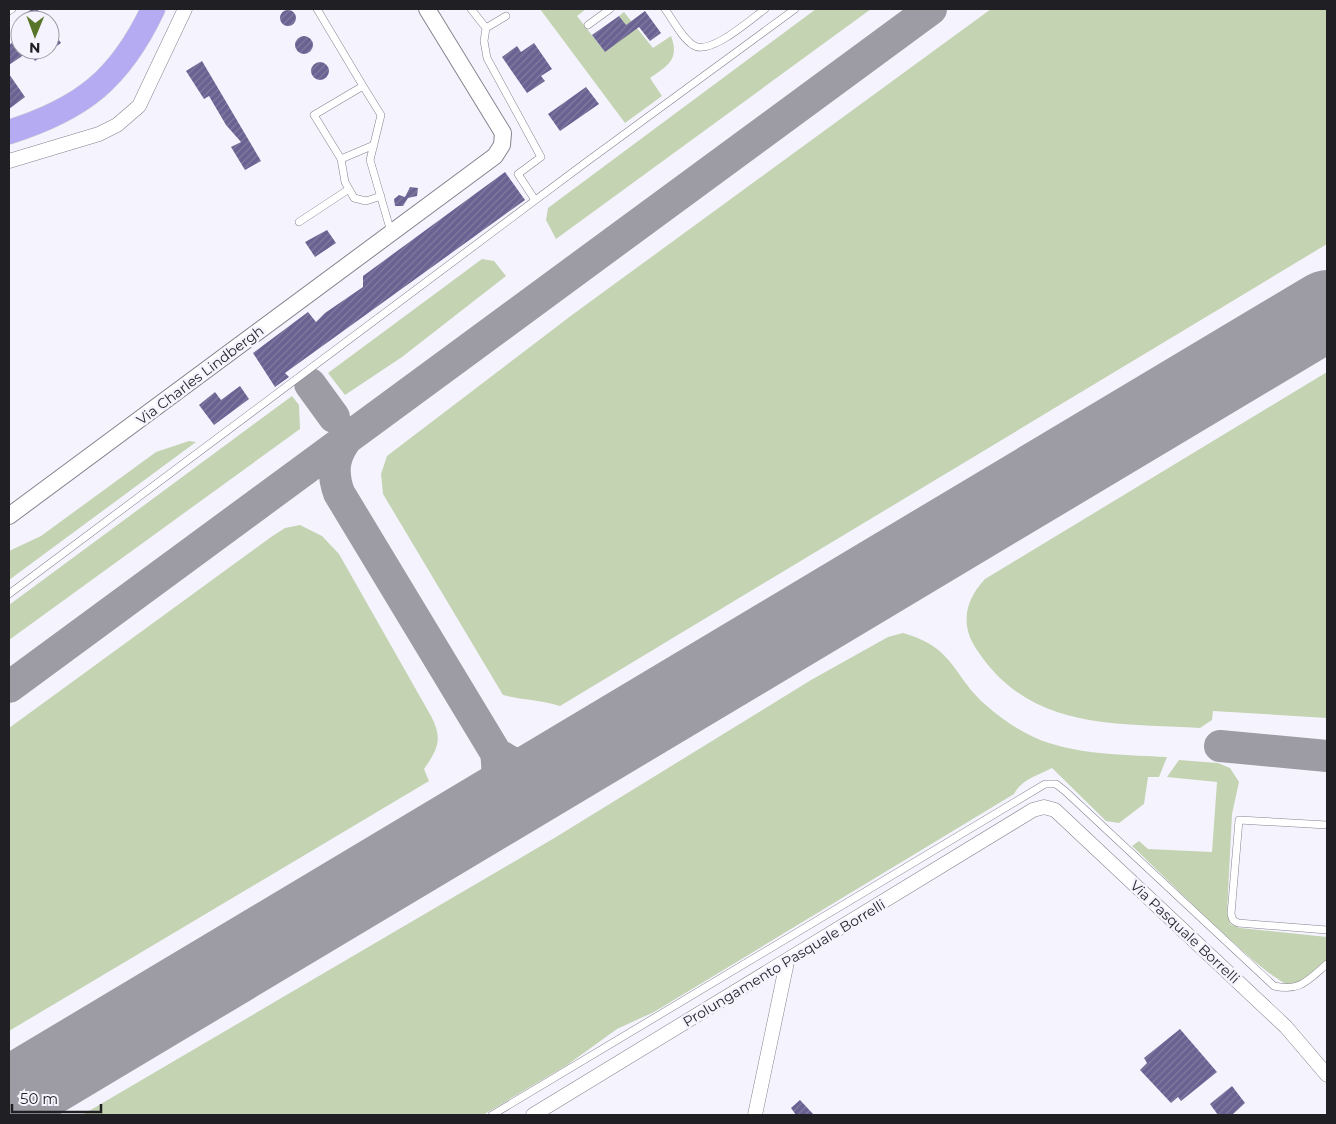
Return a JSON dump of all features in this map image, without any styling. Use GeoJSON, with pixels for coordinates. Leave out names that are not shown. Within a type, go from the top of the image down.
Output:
{"type":"FeatureCollection","features":[{"type":"Feature","properties":{"kind":"highway"},"geometry":{"type":"LineString","coordinates":[[9,132],[74,106],[102,84],[127,56],[153,9]]}},
{"type":"Feature","properties":{"kind":"street"},"geometry":{"type":"LineString","coordinates":[[9,161],[99,134],[122,121],[139,106],[185,9]]}},
{"type":"Feature","properties":{"kind":"street","name":"Via Charles Lindbergh"},"geometry":{"type":"LineString","coordinates":[[9,516],[495,156],[502,145],[503,133],[429,9]]}},
{"type":"Feature","properties":{"kind":"street","name":"Via Pasquale Borrelli"},"geometry":{"type":"LineString","coordinates":[[1033,810],[1044,807],[1055,810],[1286,1027],[1327,1075]]}},
{"type":"Feature","properties":{"kind":"street","name":"Prolungamento Pasquale Borrelli"},"geometry":{"type":"LineString","coordinates":[[533,1115],[1033,810]]}},
{"type":"Feature","properties":{"kind":"street"},"geometry":{"type":"LineString","coordinates":[[755,1115],[786,962]]}},
{"type":"Feature","properties":{"kind":"lane"},"geometry":{"type":"LineString","coordinates":[[317,9],[380,115],[370,160],[391,232]]}},
{"type":"Feature","properties":{"kind":"lane"},"geometry":{"type":"LineString","coordinates":[[471,9],[486,28],[484,40],[487,58],[541,157],[518,174],[535,200]]}},
{"type":"Feature","properties":{"kind":"lane"},"geometry":{"type":"LineString","coordinates":[[588,25],[610,9]]}},
{"type":"Feature","properties":{"kind":"lane"},"geometry":{"type":"LineString","coordinates":[[665,9],[692,45],[699,48],[714,46],[765,9]]}},
{"type":"Feature","properties":{"kind":"lane"},"geometry":{"type":"LineString","coordinates":[[9,594],[535,200],[795,9]]}},
{"type":"Feature","properties":{"kind":"lane"},"geometry":{"type":"LineString","coordinates":[[486,28],[506,16]]}},
{"type":"Feature","properties":{"kind":"lane"},"geometry":{"type":"LineString","coordinates":[[363,86],[314,115],[341,159],[345,182],[354,198],[366,201],[381,196]]}},
{"type":"Feature","properties":{"kind":"lane"},"geometry":{"type":"LineString","coordinates":[[341,159],[374,145]]}},
{"type":"Feature","properties":{"kind":"lane"},"geometry":{"type":"LineString","coordinates":[[299,222],[349,189]]}},
{"type":"Feature","properties":{"kind":"lane"},"geometry":{"type":"LineString","coordinates":[[492,1115],[1045,784],[1056,784],[1065,791],[1274,986],[1288,989],[1298,987],[1327,964]]}},
{"type":"Feature","properties":{"kind":"lane"},"geometry":{"type":"LineString","coordinates":[[1327,825],[1239,820],[1231,914],[1233,920],[1238,923],[1327,930]]}},
{"type":"Feature","properties":{"kind":"green space"},"geometry":{"type":"Polygon","coordinates":[[[540,9],[586,9],[577,16],[605,52],[631,32],[619,16],[624,12],[653,48],[671,36],[674,51],[673,57],[666,66],[650,78],[662,96],[625,123],[540,9]]]}},
{"type":"Feature","properties":{"kind":"green space"},"geometry":{"type":"Polygon","coordinates":[[[816,9],[871,9],[556,239],[546,220],[548,208],[816,9]]]}},
{"type":"Feature","properties":{"kind":"green space"},"geometry":{"type":"Polygon","coordinates":[[[991,9],[1327,9],[1327,244],[560,706],[503,695],[383,494],[381,474],[387,456],[572,315],[991,9]]]}},
{"type":"Feature","properties":{"kind":"green space"},"geometry":{"type":"Polygon","coordinates":[[[482,259],[494,261],[506,276],[402,357],[345,395],[328,373],[482,259]]]}},
{"type":"Feature","properties":{"kind":"green space"},"geometry":{"type":"Polygon","coordinates":[[[1327,372],[1327,718],[1213,711],[1212,720],[1200,728],[1105,722],[1075,717],[1047,708],[1020,694],[996,674],[975,647],[968,629],[967,611],[973,595],[985,579],[1327,372]]]}},
{"type":"Feature","properties":{"kind":"green space"},"geometry":{"type":"Polygon","coordinates":[[[292,396],[299,405],[300,429],[9,640],[9,605],[292,396]]]}},
{"type":"Feature","properties":{"kind":"green space"},"geometry":{"type":"Polygon","coordinates":[[[189,441],[196,442],[9,580],[9,551],[41,536],[156,452],[189,441]]]}},
{"type":"Feature","properties":{"kind":"green space"},"geometry":{"type":"Polygon","coordinates":[[[300,525],[322,536],[339,554],[431,716],[438,738],[436,750],[424,769],[429,781],[9,1031],[9,728],[271,537],[285,528],[300,525]]]}},
{"type":"Feature","properties":{"kind":"green space"},"geometry":{"type":"Polygon","coordinates":[[[903,633],[920,639],[944,655],[987,706],[1009,723],[1033,737],[1078,750],[1108,754],[1167,757],[1159,777],[1148,777],[1144,804],[1119,823],[1106,821],[1052,768],[1026,781],[1014,794],[654,1012],[617,1029],[567,1065],[483,1115],[82,1115],[556,837],[811,680],[888,637],[903,633]]]}},
{"type":"Feature","properties":{"kind":"green space"},"geometry":{"type":"Polygon","coordinates":[[[1179,760],[1218,763],[1230,768],[1239,782],[1232,814],[1227,913],[1230,924],[1240,928],[1327,937],[1327,960],[1300,983],[1290,985],[1278,979],[1260,965],[1212,923],[1132,846],[1139,841],[1148,849],[1212,852],[1217,782],[1167,777],[1179,760]]]}},
{"type":"Feature","properties":{"kind":"building"},"geometry":{"type":"Polygon","coordinates":[[[285,10],[291,10],[296,15],[294,24],[285,26],[280,21],[280,15],[285,10]]]}},
{"type":"Feature","properties":{"kind":"building"},"geometry":{"type":"Polygon","coordinates":[[[645,11],[661,33],[650,41],[639,27],[605,52],[592,35],[619,16],[626,25],[645,11]]]}},
{"type":"Feature","properties":{"kind":"building"},"geometry":{"type":"Polygon","coordinates":[[[304,36],[312,41],[313,45],[308,53],[304,54],[296,49],[295,45],[300,37],[304,36]]]}},
{"type":"Feature","properties":{"kind":"building"},"geometry":{"type":"Polygon","coordinates":[[[534,43],[552,69],[541,76],[545,81],[527,93],[502,57],[517,46],[521,52],[534,43]]]}},
{"type":"Feature","properties":{"kind":"building"},"geometry":{"type":"Polygon","coordinates":[[[9,45],[10,60],[16,60],[9,65],[9,45]]]}},
{"type":"Feature","properties":{"kind":"building"},"geometry":{"type":"Polygon","coordinates":[[[202,61],[261,161],[245,170],[231,147],[241,142],[226,125],[209,96],[204,99],[186,71],[202,61]]]}},
{"type":"Feature","properties":{"kind":"building"},"geometry":{"type":"Polygon","coordinates":[[[320,62],[326,65],[329,71],[326,77],[320,80],[314,77],[311,71],[314,65],[320,62]]]}},
{"type":"Feature","properties":{"kind":"building"},"geometry":{"type":"Polygon","coordinates":[[[9,74],[25,97],[9,109],[9,74]]]}},
{"type":"Feature","properties":{"kind":"building"},"geometry":{"type":"Polygon","coordinates":[[[586,87],[599,104],[560,131],[548,114],[586,87]]]}},
{"type":"Feature","properties":{"kind":"building"},"geometry":{"type":"Polygon","coordinates":[[[505,172],[525,200],[285,373],[289,377],[275,387],[253,353],[308,312],[316,322],[325,313],[363,287],[363,276],[505,172]]]}},
{"type":"Feature","properties":{"kind":"building"},"geometry":{"type":"Polygon","coordinates":[[[410,187],[418,188],[417,196],[408,198],[403,206],[395,206],[394,199],[399,195],[405,197],[410,187]]]}},
{"type":"Feature","properties":{"kind":"building"},"geometry":{"type":"Polygon","coordinates":[[[327,230],[336,243],[315,257],[305,242],[327,230]]]}},
{"type":"Feature","properties":{"kind":"building"},"geometry":{"type":"Polygon","coordinates":[[[240,386],[249,399],[214,425],[199,405],[215,392],[221,400],[240,386]]]}},
{"type":"Feature","properties":{"kind":"building"},"geometry":{"type":"Polygon","coordinates":[[[1180,1029],[1217,1072],[1181,1101],[1178,1097],[1171,1103],[1140,1070],[1147,1063],[1144,1058],[1180,1029]]]}},
{"type":"Feature","properties":{"kind":"building"},"geometry":{"type":"Polygon","coordinates":[[[1232,1086],[1245,1103],[1232,1115],[1218,1115],[1210,1104],[1232,1086]]]}},
{"type":"Feature","properties":{"kind":"building"},"geometry":{"type":"Polygon","coordinates":[[[800,1100],[814,1115],[796,1115],[791,1108],[800,1100]]]}},
{"type":"Feature","properties":{"kind":"taxiway"},"geometry":{"type":"LineString","coordinates":[[9,687],[931,9]]}},
{"type":"Feature","properties":{"kind":"taxiway"},"geometry":{"type":"LineString","coordinates":[[310,384],[334,417]]}},
{"type":"Feature","properties":{"kind":"taxiway"},"geometry":{"type":"LineString","coordinates":[[349,436],[340,449],[335,463],[335,477],[339,493],[496,753],[496,783],[490,797],[472,821]]}},
{"type":"Feature","properties":{"kind":"taxiway"},"geometry":{"type":"LineString","coordinates":[[1220,746],[1327,756]]}},
{"type":"Feature","properties":{"kind":"taxiway"},"geometry":{"type":"LineString","coordinates":[[496,753],[515,764],[532,768],[550,767],[571,762]]}},
{"type":"Feature","properties":{"kind":"runway"},"geometry":{"type":"LineString","coordinates":[[9,1098],[1327,310]]}}]}
